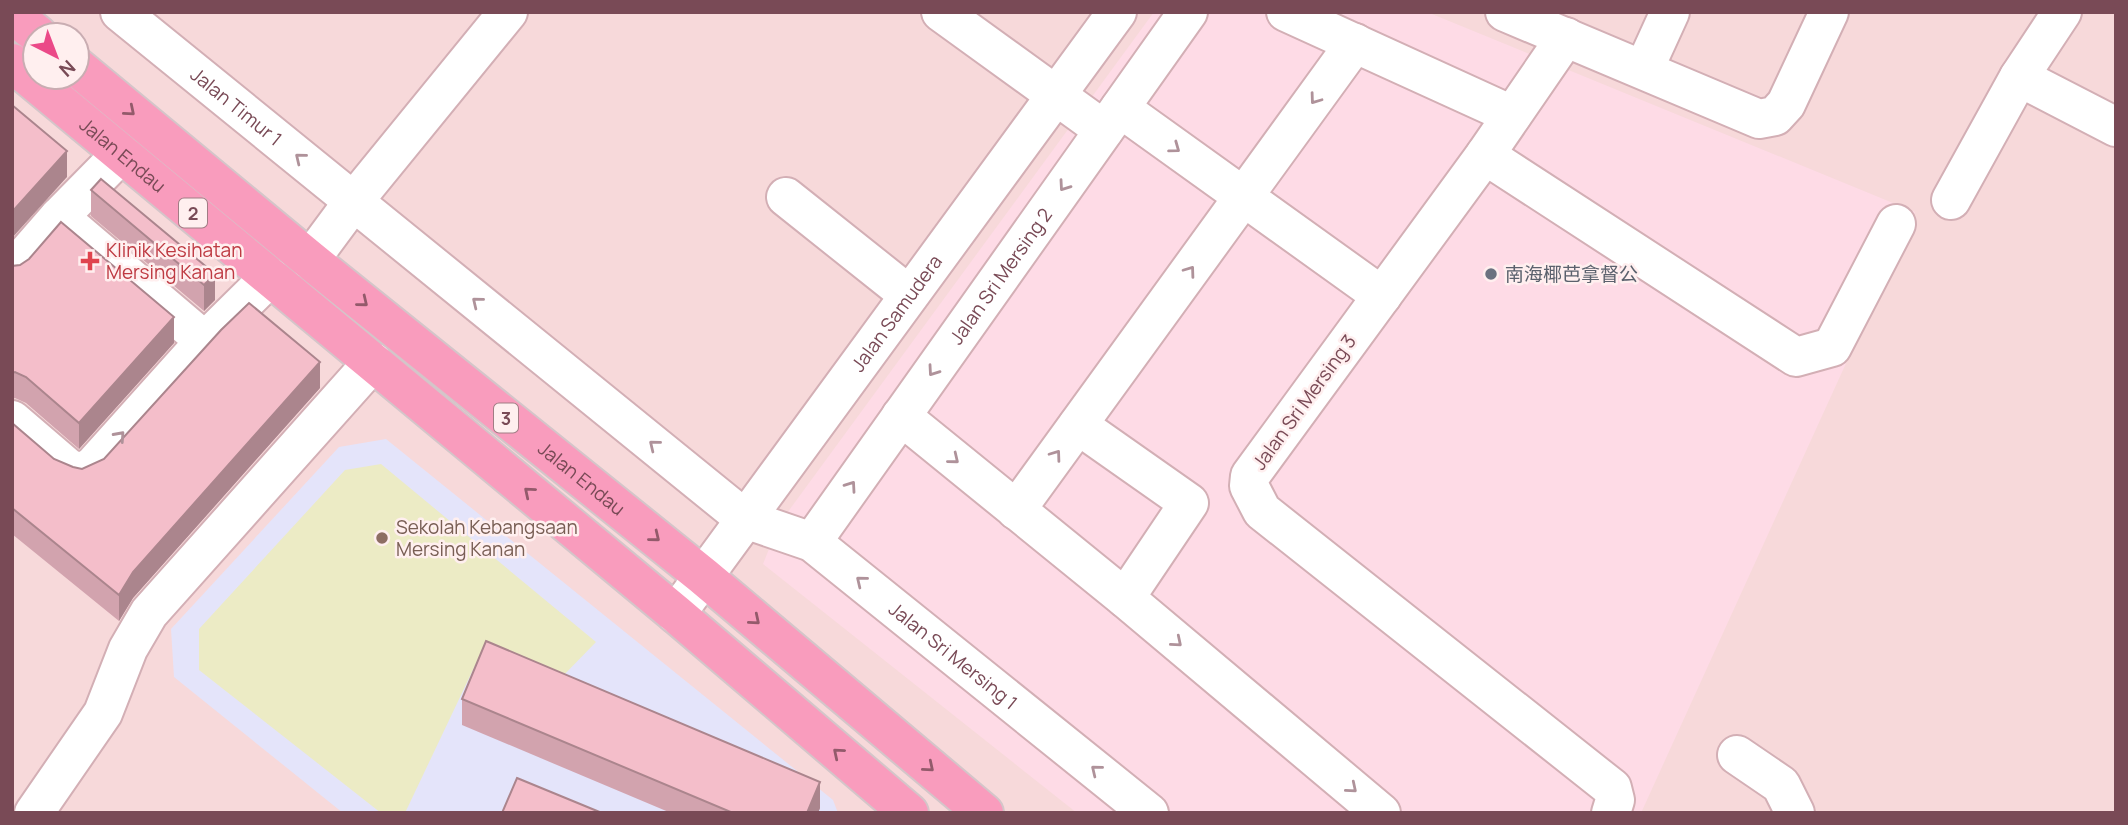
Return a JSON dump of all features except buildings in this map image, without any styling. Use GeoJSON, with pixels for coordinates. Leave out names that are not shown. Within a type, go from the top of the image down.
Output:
{"type":"FeatureCollection","features":[{"type":"Feature","properties":{"kind":"highway","name":"Jalan Endau"},"geometry":{"type":"LineString","coordinates":[[12,64],[676,614],[909,813]]}},
{"type":"Feature","properties":{"kind":"highway","name":"Jalan Endau"},"geometry":{"type":"LineString","coordinates":[[91,79],[310,260],[703,576],[984,813]]}},
{"type":"Feature","properties":{"kind":"street","name":"Jalan Timur 1"},"geometry":{"type":"LineString","coordinates":[[120,12],[745,519]]}},
{"type":"Feature","properties":{"kind":"street"},"geometry":{"type":"LineString","coordinates":[[310,260],[352,202],[508,12]]}},
{"type":"Feature","properties":{"kind":"street"},"geometry":{"type":"LineString","coordinates":[[941,12],[1056,96],[1112,119],[1244,197],[1382,296]]}},
{"type":"Feature","properties":{"kind":"street","name":"Jalan Samudera"},"geometry":{"type":"LineString","coordinates":[[676,614],[1117,12]]}},
{"type":"Feature","properties":{"kind":"street","name":"Jalan Sri Mersing 2"},"geometry":{"type":"LineString","coordinates":[[812,542],[1188,12]]}},
{"type":"Feature","properties":{"kind":"street"},"geometry":{"type":"LineString","coordinates":[[1286,12],[1512,115]]}},
{"type":"Feature","properties":{"kind":"street"},"geometry":{"type":"LineString","coordinates":[[1644,69],[1670,12]]}},
{"type":"Feature","properties":{"kind":"street"},"geometry":{"type":"LineString","coordinates":[[1507,13],[1759,119],[1775,116],[1786,104],[1829,12]]}},
{"type":"Feature","properties":{"kind":"street"},"geometry":{"type":"LineString","coordinates":[[1951,200],[2019,77],[2062,12]]}},
{"type":"Feature","properties":{"kind":"street","name":"Jalan Sri Mersing 3"},"geometry":{"type":"LineString","coordinates":[[1566,37],[1485,155],[1250,476],[1249,486],[1262,511],[1611,800]]}},
{"type":"Feature","properties":{"kind":"street"},"geometry":{"type":"LineString","coordinates":[[1016,510],[1355,43]]}},
{"type":"Feature","properties":{"kind":"street"},"geometry":{"type":"LineString","coordinates":[[2019,77],[2116,127]]}},
{"type":"Feature","properties":{"kind":"street"},"geometry":{"type":"LineString","coordinates":[[12,271],[59,217],[121,154]]}},
{"type":"Feature","properties":{"kind":"street"},"geometry":{"type":"LineString","coordinates":[[1485,155],[1796,358],[1832,347],[1896,224]]}},
{"type":"Feature","properties":{"kind":"street"},"geometry":{"type":"LineString","coordinates":[[786,197],[909,295]]}},
{"type":"Feature","properties":{"kind":"street"},"geometry":{"type":"LineString","coordinates":[[59,217],[205,341]]}},
{"type":"Feature","properties":{"kind":"street"},"geometry":{"type":"LineString","coordinates":[[12,420],[68,468],[80,473],[93,466],[205,341],[270,277]]}},
{"type":"Feature","properties":{"kind":"street"},"geometry":{"type":"LineString","coordinates":[[34,813],[103,713],[128,649],[149,613],[373,362]]}},
{"type":"Feature","properties":{"kind":"street"},"geometry":{"type":"LineString","coordinates":[[901,416],[1125,598],[1381,813]]}},
{"type":"Feature","properties":{"kind":"street"},"geometry":{"type":"LineString","coordinates":[[1078,425],[1189,503]]}},
{"type":"Feature","properties":{"kind":"street"},"geometry":{"type":"LineString","coordinates":[[1125,598],[1189,503],[1249,486]]}},
{"type":"Feature","properties":{"kind":"street","name":"Jalan Sri Mersing 1"},"geometry":{"type":"LineString","coordinates":[[745,519],[812,542],[1149,813]]}},
{"type":"Feature","properties":{"kind":"street"},"geometry":{"type":"LineString","coordinates":[[1737,755],[1781,785],[1796,813]]}},
{"type":"Feature","properties":{"kind":"shaded area"},"geometry":{"type":"Polygon","coordinates":[[[12,12],[2116,12],[2116,813],[12,813],[12,12]]]}},
{"type":"Feature","properties":{"kind":"shaded area"},"geometry":{"type":"Polygon","coordinates":[[[1154,12],[1427,12],[1915,212],[1641,813],[1077,813],[763,564],[779,524],[1154,12]]]}},
{"type":"Feature","properties":{"kind":"shaded area","name":"Sekolah Kebangsaan Mersing Kanan"},"geometry":{"type":"Polygon","coordinates":[[[386,439],[833,800],[838,813],[343,813],[174,677],[171,629],[339,447],[386,439]]]}},
{"type":"Feature","properties":{"kind":"green space"},"geometry":{"type":"Polygon","coordinates":[[[381,464],[596,642],[560,679],[480,655],[405,813],[381,813],[199,670],[199,629],[345,470],[381,464]]]}},
{"type":"Feature","properties":{"kind":"place","name":"Klinik Kesihatan Mersing Kanan"},"geometry":{"type":"Point","coordinates":[90,261]}},
{"type":"Feature","properties":{"kind":"place","name":"南海椰芭拿督公"},"geometry":{"type":"Point","coordinates":[1491,274]}},
{"type":"Feature","properties":{"kind":"place","name":"Sekolah Kebangsaan Mersing Kanan"},"geometry":{"type":"Point","coordinates":[382,538]}}]}
